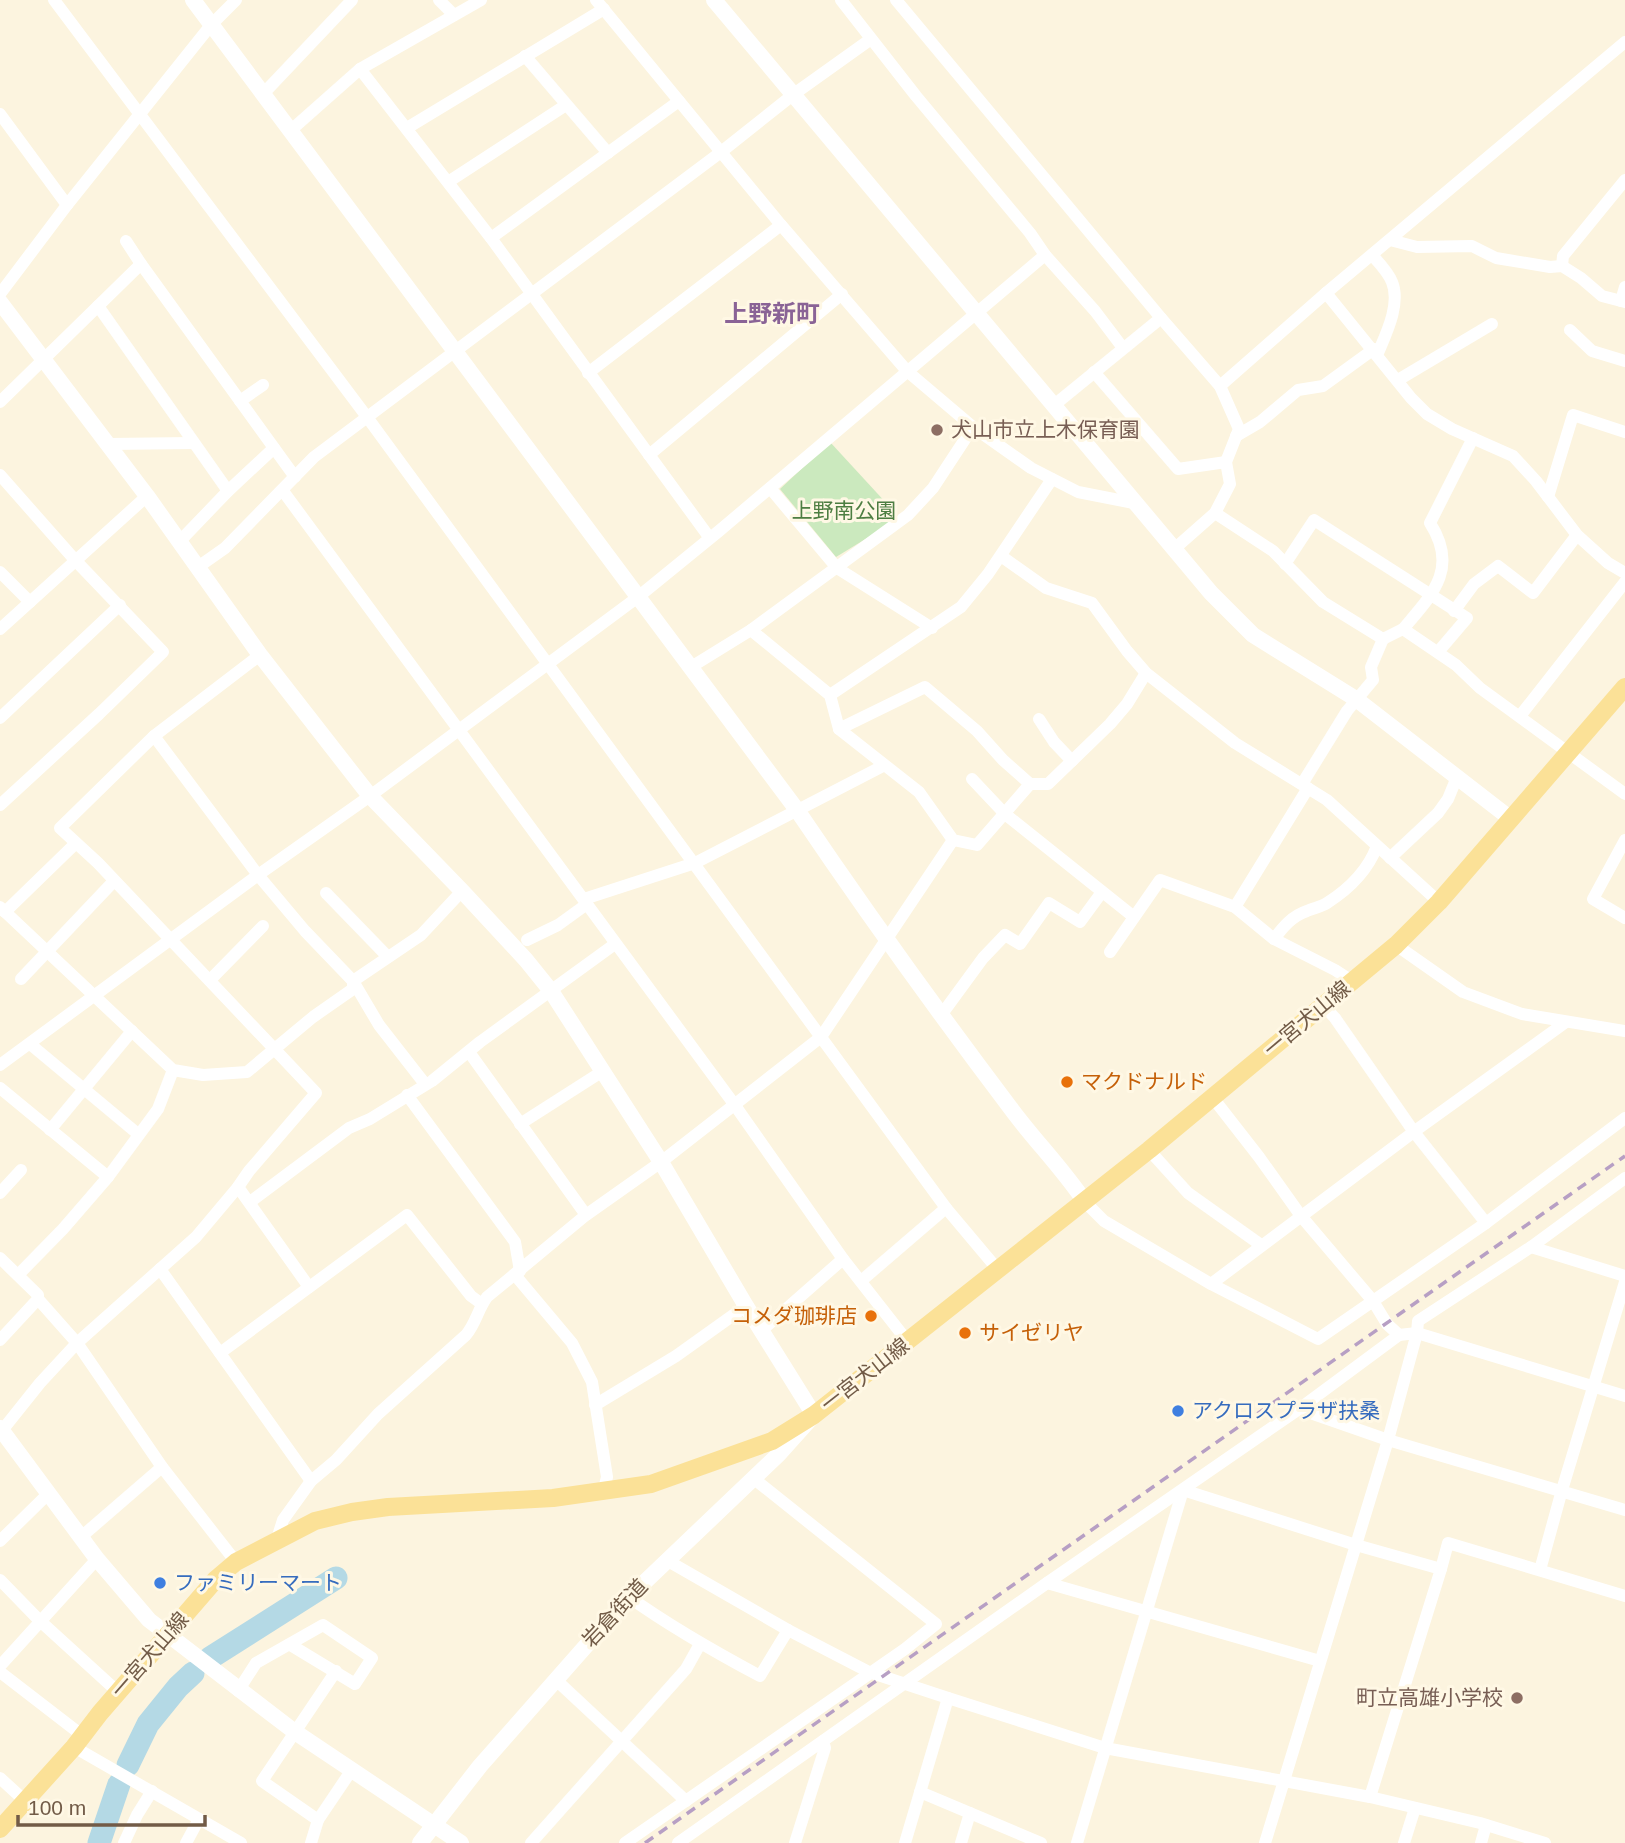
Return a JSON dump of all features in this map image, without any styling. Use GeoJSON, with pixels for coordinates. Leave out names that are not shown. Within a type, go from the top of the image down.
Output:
{"type":"FeatureCollection","features":[{"type":"Feature","properties":{"kind":"main road","name":"一宮犬山線"},"geometry":{"type":"LineString","coordinates":[[0,1829],[78,1742],[216,1579],[236,1562],[277,1539],[314,1521],[352,1512],[388,1507],[553,1498],[651,1485],[772,1441],[814,1415],[1085,1202],[1396,945],[1439,902],[1625,687]]}},
{"type":"Feature","properties":{"kind":"street"},"geometry":{"type":"LineString","coordinates":[[54,0],[367,417],[946,1208],[999,1270]]}},
{"type":"Feature","properties":{"kind":"street"},"geometry":{"type":"LineString","coordinates":[[193,0],[797,810],[887,941],[1013,1112],[1085,1202],[1104,1221],[1211,1284],[1318,1339],[1486,1223],[1625,1118]]}},
{"type":"Feature","properties":{"kind":"street"},"geometry":{"type":"LineString","coordinates":[[0,294],[67,205],[211,25],[236,0]]}},
{"type":"Feature","properties":{"kind":"street"},"geometry":{"type":"LineString","coordinates":[[263,94],[352,0]]}},
{"type":"Feature","properties":{"kind":"street"},"geometry":{"type":"LineString","coordinates":[[439,0],[454,15]]}},
{"type":"Feature","properties":{"kind":"street"},"geometry":{"type":"LineString","coordinates":[[290,131],[360,69],[481,0]]}},
{"type":"Feature","properties":{"kind":"street"},"geometry":{"type":"LineString","coordinates":[[714,0],[1211,593],[1253,635],[1356,699],[1511,819]]}},
{"type":"Feature","properties":{"kind":"street"},"geometry":{"type":"LineString","coordinates":[[841,0],[1123,348]]}},
{"type":"Feature","properties":{"kind":"street"},"geometry":{"type":"LineString","coordinates":[[896,0],[1220,386],[1239,429],[1226,462],[1230,484],[1214,513],[1173,550]]}},
{"type":"Feature","properties":{"kind":"street"},"geometry":{"type":"LineString","coordinates":[[407,128],[524,56],[600,5],[781,225],[907,371],[973,427],[1031,468],[1078,492],[1134,503]]}},
{"type":"Feature","properties":{"kind":"street"},"geometry":{"type":"LineString","coordinates":[[198,567],[225,548],[314,457],[456,353],[794,94],[871,39]]}},
{"type":"Feature","properties":{"kind":"street"},"geometry":{"type":"LineString","coordinates":[[1220,386],[1326,293],[1625,42]]}},
{"type":"Feature","properties":{"kind":"street"},"geometry":{"type":"LineString","coordinates":[[524,56],[608,153]]}},
{"type":"Feature","properties":{"kind":"street"},"geometry":{"type":"LineString","coordinates":[[360,69],[491,238],[709,537]]}},
{"type":"Feature","properties":{"kind":"street"},"geometry":{"type":"LineString","coordinates":[[491,238],[679,101]]}},
{"type":"Feature","properties":{"kind":"street"},"geometry":{"type":"LineString","coordinates":[[448,182],[566,105]]}},
{"type":"Feature","properties":{"kind":"street"},"geometry":{"type":"LineString","coordinates":[[0,114],[67,205]]}},
{"type":"Feature","properties":{"kind":"street"},"geometry":{"type":"LineString","coordinates":[[1562,266],[1563,256],[1625,180]]}},
{"type":"Feature","properties":{"kind":"street"},"geometry":{"type":"LineString","coordinates":[[588,373],[781,225]]}},
{"type":"Feature","properties":{"kind":"street"},"geometry":{"type":"LineString","coordinates":[[1390,240],[1418,247],[1472,246],[1496,258],[1550,267],[1562,266],[1602,296],[1623,301],[1625,287]]}},
{"type":"Feature","properties":{"kind":"street"},"geometry":{"type":"LineString","coordinates":[[126,241],[295,477]]}},
{"type":"Feature","properties":{"kind":"street"},"geometry":{"type":"LineString","coordinates":[[2,1060],[30,1044],[638,597],[1045,255]]}},
{"type":"Feature","properties":{"kind":"street"},"geometry":{"type":"LineString","coordinates":[[1236,436],[1260,422],[1298,390],[1323,386],[1376,351],[1389,328],[1393,288],[1391,280],[1372,255]]}},
{"type":"Feature","properties":{"kind":"street"},"geometry":{"type":"LineString","coordinates":[[0,402],[141,264]]}},
{"type":"Feature","properties":{"kind":"street"},"geometry":{"type":"LineString","coordinates":[[1326,293],[1427,414],[1513,456],[1577,535],[1608,563],[1625,573]]}},
{"type":"Feature","properties":{"kind":"street"},"geometry":{"type":"LineString","coordinates":[[649,454],[842,294]]}},
{"type":"Feature","properties":{"kind":"street"},"geometry":{"type":"LineString","coordinates":[[0,302],[147,496],[261,655],[370,796],[462,891],[551,991],[661,1162],[746,1307],[814,1415]]}},
{"type":"Feature","properties":{"kind":"street"},"geometry":{"type":"LineString","coordinates":[[98,306],[228,491]]}},
{"type":"Feature","properties":{"kind":"street"},"geometry":{"type":"LineString","coordinates":[[1053,406],[1161,318]]}},
{"type":"Feature","properties":{"kind":"street"},"geometry":{"type":"LineString","coordinates":[[1398,380],[1492,324]]}},
{"type":"Feature","properties":{"kind":"street"},"geometry":{"type":"LineString","coordinates":[[1570,330],[1592,351],[1625,361]]}},
{"type":"Feature","properties":{"kind":"street"},"geometry":{"type":"LineString","coordinates":[[1094,372],[1178,469],[1226,462]]}},
{"type":"Feature","properties":{"kind":"street"},"geometry":{"type":"LineString","coordinates":[[240,401],[263,386]]}},
{"type":"Feature","properties":{"kind":"street"},"geometry":{"type":"LineString","coordinates":[[1548,497],[1573,415],[1625,432]]}},
{"type":"Feature","properties":{"kind":"street"},"geometry":{"type":"LineString","coordinates":[[691,667],[751,630],[908,515],[933,488],[973,427]]}},
{"type":"Feature","properties":{"kind":"street"},"geometry":{"type":"LineString","coordinates":[[1235,906],[1356,699],[1373,680],[1371,667],[1383,639],[1403,629],[1431,595],[1444,563],[1444,551],[1430,523],[1473,438]]}},
{"type":"Feature","properties":{"kind":"street"},"geometry":{"type":"LineString","coordinates":[[108,444],[194,443]]}},
{"type":"Feature","properties":{"kind":"street"},"geometry":{"type":"LineString","coordinates":[[179,542],[274,448]]}},
{"type":"Feature","properties":{"kind":"street"},"geometry":{"type":"LineString","coordinates":[[0,475],[75,560],[163,652],[0,805]]}},
{"type":"Feature","properties":{"kind":"street"},"geometry":{"type":"LineString","coordinates":[[830,695],[961,607],[1001,556],[1052,479]]}},
{"type":"Feature","properties":{"kind":"street"},"geometry":{"type":"LineString","coordinates":[[770,488],[837,568],[932,628]]}},
{"type":"Feature","properties":{"kind":"street"},"geometry":{"type":"LineString","coordinates":[[283,491],[586,901],[843,1259],[908,1342]]}},
{"type":"Feature","properties":{"kind":"street"},"geometry":{"type":"LineString","coordinates":[[0,629],[147,496]]}},
{"type":"Feature","properties":{"kind":"street"},"geometry":{"type":"LineString","coordinates":[[1214,513],[1273,551],[1323,602],[1383,639]]}},
{"type":"Feature","properties":{"kind":"street"},"geometry":{"type":"LineString","coordinates":[[1285,564],[1314,520],[1467,618],[1438,652]]}},
{"type":"Feature","properties":{"kind":"street"},"geometry":{"type":"LineString","coordinates":[[1454,611],[1474,584],[1498,566],[1533,593],[1577,535]]}},
{"type":"Feature","properties":{"kind":"street"},"geometry":{"type":"LineString","coordinates":[[1001,556],[1045,588],[1092,603],[1146,673],[1235,743],[1327,800],[1439,902]]}},
{"type":"Feature","properties":{"kind":"street"},"geometry":{"type":"LineString","coordinates":[[0,572],[30,602]]}},
{"type":"Feature","properties":{"kind":"street"},"geometry":{"type":"LineString","coordinates":[[1520,716],[1625,582]]}},
{"type":"Feature","properties":{"kind":"street"},"geometry":{"type":"LineString","coordinates":[[0,718],[120,605]]}},
{"type":"Feature","properties":{"kind":"street"},"geometry":{"type":"LineString","coordinates":[[1403,629],[1438,652],[1480,688],[1625,794]]}},
{"type":"Feature","properties":{"kind":"street"},"geometry":{"type":"LineString","coordinates":[[751,630],[830,695],[839,729],[919,792],[953,840],[977,845],[1030,784]]}},
{"type":"Feature","properties":{"kind":"street"},"geometry":{"type":"LineString","coordinates":[[261,655],[154,736],[60,828],[98,863],[316,1093],[196,1237],[78,1343],[40,1383],[1,1431],[97,1559],[149,1620],[238,1691],[295,1732],[461,1843]]}},
{"type":"Feature","properties":{"kind":"street"},"geometry":{"type":"LineString","coordinates":[[839,729],[925,687],[977,731],[1003,760],[1030,784],[1048,784],[1110,724],[1126,705],[1146,673]]}},
{"type":"Feature","properties":{"kind":"street"},"geometry":{"type":"LineString","coordinates":[[1039,719],[1054,742],[1072,761]]}},
{"type":"Feature","properties":{"kind":"street"},"geometry":{"type":"LineString","coordinates":[[154,736],[258,875],[304,931],[354,981],[379,1025],[425,1084]]}},
{"type":"Feature","properties":{"kind":"street"},"geometry":{"type":"LineString","coordinates":[[527,940],[558,925],[586,901],[695,863],[883,766]]}},
{"type":"Feature","properties":{"kind":"street"},"geometry":{"type":"LineString","coordinates":[[1390,858],[1438,813],[1448,799],[1457,777]]}},
{"type":"Feature","properties":{"kind":"street"},"geometry":{"type":"LineString","coordinates":[[972,779],[1005,814],[1134,917]]}},
{"type":"Feature","properties":{"kind":"street"},"geometry":{"type":"LineString","coordinates":[[277,1539],[283,1520],[311,1481],[336,1460],[378,1414],[466,1335],[477,1320],[482,1304],[498,1287],[586,1215],[661,1162],[821,1037],[953,840]]}},
{"type":"Feature","properties":{"kind":"street"},"geometry":{"type":"LineString","coordinates":[[1625,840],[1593,899],[1625,918]]}},
{"type":"Feature","properties":{"kind":"street"},"geometry":{"type":"LineString","coordinates":[[75,844],[3,910],[173,1070],[203,1074],[247,1072],[274,1048],[353,989],[354,981],[421,935],[462,891]]}},
{"type":"Feature","properties":{"kind":"street"},"geometry":{"type":"LineString","coordinates":[[1274,939],[1289,921],[1325,904],[1345,889],[1370,864],[1377,846]]}},
{"type":"Feature","properties":{"kind":"street"},"geometry":{"type":"LineString","coordinates":[[1110,952],[1160,880],[1235,906],[1274,939],[1352,981]]}},
{"type":"Feature","properties":{"kind":"street"},"geometry":{"type":"LineString","coordinates":[[21,979],[114,881]]}},
{"type":"Feature","properties":{"kind":"street"},"geometry":{"type":"LineString","coordinates":[[942,1014],[1005,935],[1020,944],[1049,903],[1080,922],[1102,892]]}},
{"type":"Feature","properties":{"kind":"street"},"geometry":{"type":"LineString","coordinates":[[326,893],[388,957]]}},
{"type":"Feature","properties":{"kind":"street"},"geometry":{"type":"LineString","coordinates":[[210,980],[263,926]]}},
{"type":"Feature","properties":{"kind":"street"},"geometry":{"type":"LineString","coordinates":[[250,1202],[349,1128],[370,1119],[425,1084],[615,944]]}},
{"type":"Feature","properties":{"kind":"street"},"geometry":{"type":"LineString","coordinates":[[1396,945],[1464,992],[1522,1014],[1625,1031]]}},
{"type":"Feature","properties":{"kind":"street"},"geometry":{"type":"LineString","coordinates":[[1323,1005],[1335,1018],[1414,1132],[1486,1223]]}},
{"type":"Feature","properties":{"kind":"street"},"geometry":{"type":"LineString","coordinates":[[1211,1284],[1566,1022]]}},
{"type":"Feature","properties":{"kind":"street"},"geometry":{"type":"LineString","coordinates":[[50,1130],[132,1031]]}},
{"type":"Feature","properties":{"kind":"street"},"geometry":{"type":"LineString","coordinates":[[30,1044],[138,1134]]}},
{"type":"Feature","properties":{"kind":"street"},"geometry":{"type":"LineString","coordinates":[[469,1052],[586,1215]]}},
{"type":"Feature","properties":{"kind":"street"},"geometry":{"type":"LineString","coordinates":[[18,1275],[108,1177],[158,1109],[173,1070]]}},
{"type":"Feature","properties":{"kind":"street"},"geometry":{"type":"LineString","coordinates":[[520,1124],[603,1071]]}},
{"type":"Feature","properties":{"kind":"street"},"geometry":{"type":"LineString","coordinates":[[0,1088],[108,1177]]}},
{"type":"Feature","properties":{"kind":"street"},"geometry":{"type":"LineString","coordinates":[[407,1096],[515,1241],[518,1273],[572,1343],[592,1382],[594,1405],[604,1446],[607,1477],[603,1493]]}},
{"type":"Feature","properties":{"kind":"street"},"geometry":{"type":"LineString","coordinates":[[1213,1098],[1301,1216],[1373,1301],[1387,1324],[1399,1335]]}},
{"type":"Feature","properties":{"kind":"street"},"geometry":{"type":"LineString","coordinates":[[1149,1150],[1188,1193],[1261,1245]]}},
{"type":"Feature","properties":{"kind":"street"},"geometry":{"type":"LineString","coordinates":[[0,1193],[21,1170]]}},
{"type":"Feature","properties":{"kind":"street"},"geometry":{"type":"LineString","coordinates":[[1265,1843],[1388,1440],[1417,1334],[1418,1321],[1531,1247],[1625,1178]]}},
{"type":"Feature","properties":{"kind":"street"},"geometry":{"type":"LineString","coordinates":[[238,1187],[309,1287]]}},
{"type":"Feature","properties":{"kind":"street"},"geometry":{"type":"LineString","coordinates":[[861,1281],[946,1208]]}},
{"type":"Feature","properties":{"kind":"street"},"geometry":{"type":"LineString","coordinates":[[220,1353],[407,1215],[471,1296],[482,1304]]}},
{"type":"Feature","properties":{"kind":"street"},"geometry":{"type":"LineString","coordinates":[[1531,1247],[1625,1276]]}},
{"type":"Feature","properties":{"kind":"street"},"geometry":{"type":"LineString","coordinates":[[0,1258],[38,1295],[38,1299],[78,1343],[162,1467],[236,1562]]}},
{"type":"Feature","properties":{"kind":"street"},"geometry":{"type":"LineString","coordinates":[[761,1331],[843,1259]]}},
{"type":"Feature","properties":{"kind":"street"},"geometry":{"type":"LineString","coordinates":[[160,1269],[311,1481]]}},
{"type":"Feature","properties":{"kind":"street"},"geometry":{"type":"LineString","coordinates":[[1540,1570],[1625,1282]]}},
{"type":"Feature","properties":{"kind":"street"},"geometry":{"type":"LineString","coordinates":[[0,1340],[38,1299]]}},
{"type":"Feature","properties":{"kind":"street"},"geometry":{"type":"LineString","coordinates":[[594,1405],[676,1356],[746,1307]]}},
{"type":"Feature","properties":{"kind":"street"},"geometry":{"type":"LineString","coordinates":[[678,1843],[1046,1583],[1299,1409],[1399,1335],[1417,1334],[1625,1396]]}},
{"type":"Feature","properties":{"kind":"street"},"geometry":{"type":"LineString","coordinates":[[1299,1409],[1388,1440],[1625,1510]]}},
{"type":"Feature","properties":{"kind":"street","name":"岩倉街道"},"geometry":{"type":"LineString","coordinates":[[420,1843],[432,1825],[555,1679],[629,1597],[779,1454],[814,1415]]}},
{"type":"Feature","properties":{"kind":"street"},"geometry":{"type":"LineString","coordinates":[[81,1537],[162,1467]]}},
{"type":"Feature","properties":{"kind":"street"},"geometry":{"type":"LineString","coordinates":[[625,1843],[905,1649],[936,1624],[753,1478]]}},
{"type":"Feature","properties":{"kind":"street"},"geometry":{"type":"LineString","coordinates":[[1183,1490],[1441,1569]]}},
{"type":"Feature","properties":{"kind":"street"},"geometry":{"type":"LineString","coordinates":[[1077,1843],[1183,1490]]}},
{"type":"Feature","properties":{"kind":"street"},"geometry":{"type":"LineString","coordinates":[[0,1541],[49,1493]]}},
{"type":"Feature","properties":{"kind":"street"},"geometry":{"type":"LineString","coordinates":[[1370,1797],[1448,1543],[1625,1596]]}},
{"type":"Feature","properties":{"kind":"street"},"geometry":{"type":"LineString","coordinates":[[3,1657],[97,1559]]}},
{"type":"Feature","properties":{"kind":"street"},"geometry":{"type":"LineString","coordinates":[[668,1561],[788,1630],[869,1672],[948,1698],[1105,1748],[1370,1797],[1486,1825],[1545,1843]]}},
{"type":"Feature","properties":{"kind":"street"},"geometry":{"type":"LineString","coordinates":[[0,1580],[39,1620],[118,1692]]}},
{"type":"Feature","properties":{"kind":"street"},"geometry":{"type":"LineString","coordinates":[[1046,1583],[1320,1661]]}},
{"type":"Feature","properties":{"kind":"street"},"geometry":{"type":"LineString","coordinates":[[629,1597],[700,1644],[760,1676],[788,1630]]}},
{"type":"Feature","properties":{"kind":"street"},"geometry":{"type":"LineString","coordinates":[[238,1691],[256,1663],[289,1644],[323,1625],[372,1658],[355,1684],[289,1644]]}},
{"type":"Feature","properties":{"kind":"street"},"geometry":{"type":"LineString","coordinates":[[530,1843],[686,1670],[700,1644]]}},
{"type":"Feature","properties":{"kind":"street"},"geometry":{"type":"LineString","coordinates":[[318,1820],[262,1781],[337,1671]]}},
{"type":"Feature","properties":{"kind":"street"},"geometry":{"type":"LineString","coordinates":[[0,1672],[78,1742],[152,1791],[240,1843]]}},
{"type":"Feature","properties":{"kind":"street"},"geometry":{"type":"LineString","coordinates":[[555,1679],[686,1801]]}},
{"type":"Feature","properties":{"kind":"street"},"geometry":{"type":"LineString","coordinates":[[905,1843],[948,1698]]}},
{"type":"Feature","properties":{"kind":"street"},"geometry":{"type":"LineString","coordinates":[[795,1843],[825,1748],[823,1741]]}},
{"type":"Feature","properties":{"kind":"street"},"geometry":{"type":"LineString","coordinates":[[313,1842],[318,1820],[351,1771]]}},
{"type":"Feature","properties":{"kind":"street"},"geometry":{"type":"LineString","coordinates":[[0,1778],[24,1800]]}},
{"type":"Feature","properties":{"kind":"street"},"geometry":{"type":"LineString","coordinates":[[124,1843],[152,1791]]}},
{"type":"Feature","properties":{"kind":"street"},"geometry":{"type":"LineString","coordinates":[[920,1792],[970,1813],[1018,1838],[1041,1843]]}},
{"type":"Feature","properties":{"kind":"street"},"geometry":{"type":"LineString","coordinates":[[1404,1843],[1415,1808]]}},
{"type":"Feature","properties":{"kind":"street"},"geometry":{"type":"LineString","coordinates":[[961,1843],[970,1813]]}},
{"type":"Feature","properties":{"kind":"street"},"geometry":{"type":"LineString","coordinates":[[186,1843],[199,1819]]}},
{"type":"Feature","properties":{"kind":"street"},"geometry":{"type":"LineString","coordinates":[[1481,1843],[1486,1825]]}},
{"type":"Feature","properties":{"kind":"green space","name":"上野南公園"},"geometry":{"type":"Polygon","coordinates":[[[830,442],[900,518],[836,557],[780,489],[830,442]]]}},
{"type":"Feature","properties":{"kind":"waterway"},"geometry":{"type":"LineString","coordinates":[[210,1658],[336,1578]]}},
{"type":"Feature","properties":{"kind":"waterway"},"geometry":{"type":"LineString","coordinates":[[128,1765],[148,1724],[193,1673]]}},
{"type":"Feature","properties":{"kind":"waterway"},"geometry":{"type":"LineString","coordinates":[[99,1843],[119,1784]]}},
{"type":"Feature","properties":{"kind":"railway"},"geometry":{"type":"LineString","coordinates":[[645,1843],[1625,1156]]}},
{"type":"Feature","properties":{"kind":"place","name":"犬山市立上木保育園"},"geometry":{"type":"Point","coordinates":[937,430]}},
{"type":"Feature","properties":{"kind":"place","name":"マクドナルド"},"geometry":{"type":"Point","coordinates":[1067,1082]}},
{"type":"Feature","properties":{"kind":"place","name":"コメダ珈琲店"},"geometry":{"type":"Point","coordinates":[871,1316]}},
{"type":"Feature","properties":{"kind":"place","name":"サイゼリヤ"},"geometry":{"type":"Point","coordinates":[965,1333]}},
{"type":"Feature","properties":{"kind":"place","name":"アクロスプラザ扶桑"},"geometry":{"type":"Point","coordinates":[1178,1411]}},
{"type":"Feature","properties":{"kind":"place","name":"ファミリーマート"},"geometry":{"type":"Point","coordinates":[160,1583]}},
{"type":"Feature","properties":{"kind":"place","name":"町立高雄小学校"},"geometry":{"type":"Point","coordinates":[1517,1698]}},
{"type":"Feature","properties":{"kind":"district","name":"上野新町"},"geometry":{"type":"Point","coordinates":[772,314]}}]}
